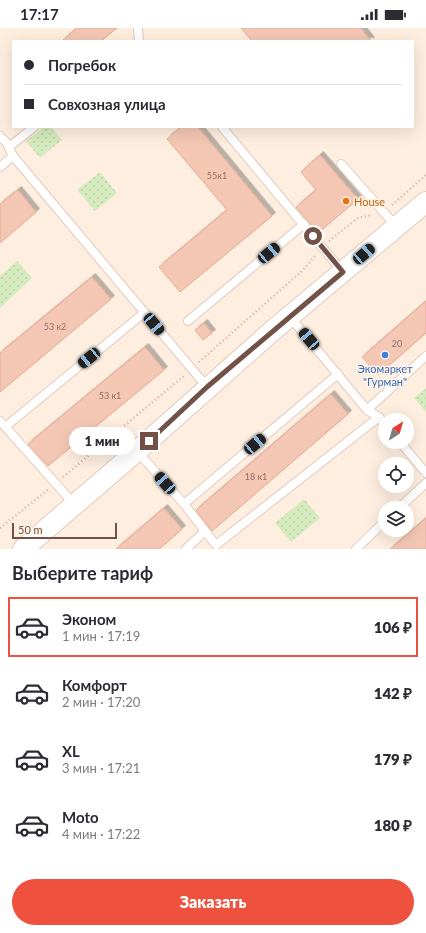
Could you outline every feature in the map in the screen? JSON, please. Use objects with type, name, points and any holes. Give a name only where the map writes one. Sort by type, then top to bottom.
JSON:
[{"type":"street","points":[[23,549],[74,504],[137,452],[207,387],[289,316],[343,272],[390,220],[426,202]]},
{"type":"lane","points":[[138,28],[139,40]]},
{"type":"lane","points":[[9,147],[33,128]]},
{"type":"lane","points":[[223,128],[343,272]]},
{"type":"lane","points":[[0,136],[9,147],[13,156],[207,387]]},
{"type":"lane","points":[[0,167],[13,156]]},
{"type":"lane","points":[[341,164],[390,220]]},
{"type":"lane","points":[[188,321],[304,224]]},
{"type":"lane","points":[[74,504],[3,424],[144,313]]},
{"type":"lane","points":[[289,316],[367,410],[378,416]]},
{"type":"lane","points":[[367,410],[426,356]]},
{"type":"lane","points":[[184,504],[338,374]]},
{"type":"lane","points":[[137,452],[184,504],[216,545],[378,418]]},
{"type":"lane","points":[[406,449],[426,473]]},
{"type":"lane","points":[[407,501],[426,483]]},
{"type":"lane","points":[[356,549],[378,528]]},
{"type":"lane","points":[[186,549],[205,531]]},
{"type":"path","points":[[0,528],[56,484],[192,369],[302,270],[323,248],[358,218],[390,220],[426,175]]},
{"type":"green space","points":[[43,128],[52,128],[62,140],[40,158],[26,141]]},
{"type":"green space","points":[[100,172],[117,193],[95,211],[77,190]]},
{"type":"green space","points":[[17,261],[32,278],[0,308],[0,276]]},
{"type":"green space","points":[[426,388],[426,412],[414,398]]},
{"type":"green space","points":[[304,499],[320,518],[291,542],[275,523]]},
{"type":"building","points":[[77,28],[117,28],[102,40],[63,40]]},
{"type":"building","points":[[241,28],[361,28],[370,40],[251,40]]},
{"type":"building","points":[[180,128],[199,128],[272,216],[180,292],[159,267],[227,210],[167,139]]},
{"type":"building","points":[[320,155],[358,199],[318,233],[296,207],[316,190],[301,172]]},
{"type":"building","points":[[18,190],[36,212],[0,243],[0,204]]},
{"type":"building","points":[[92,277],[111,299],[0,392],[0,353]]},
{"type":"building","points":[[426,301],[426,333],[378,375],[362,357]]},
{"type":"building","points":[[204,323],[212,333],[203,340],[195,330]]},
{"type":"building","points":[[145,347],[164,370],[48,466],[28,444]]},
{"type":"building","points":[[331,394],[348,414],[212,531],[196,510]]},
{"type":"building","points":[[164,508],[182,529],[164,545],[159,549],[116,549]]},
{"type":"building","points":[[426,518],[426,549],[390,549],[404,537],[414,537],[414,529]]},
{"type":"place","name":"House","points":[[346,201]]},
{"type":"place","name":"Экомаркет \"Гурман\"","points":[[385,355]]},
{"type":"route","points":[[149,441],[207,387],[289,316],[343,272],[313,236]]}]
